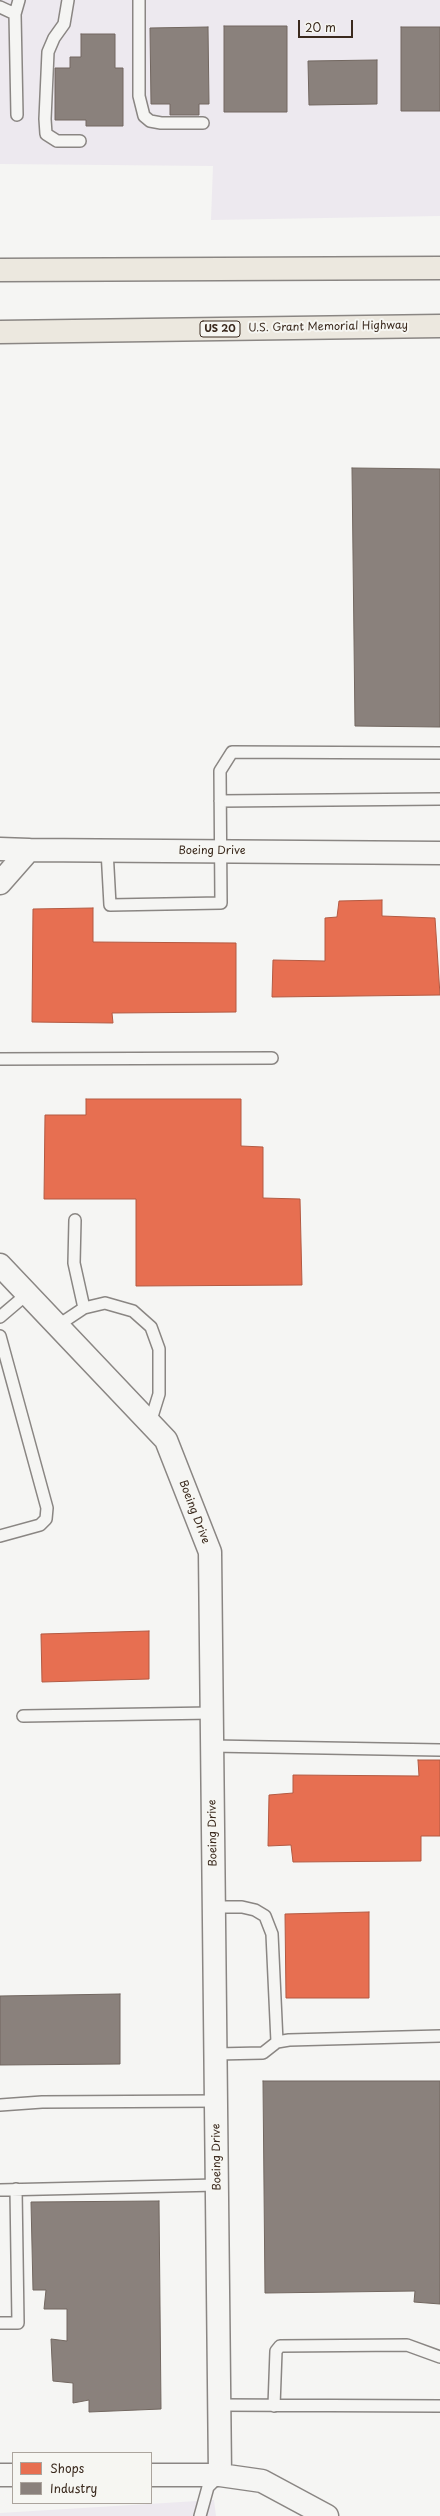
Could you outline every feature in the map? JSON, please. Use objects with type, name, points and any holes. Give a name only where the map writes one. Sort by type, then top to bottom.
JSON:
[{"type":"highway","points":[[0,270],[440,268]]},
{"type":"highway","name":"U.S. Grant Memorial Highway","points":[[0,332],[440,326]]},
{"type":"street","name":"Boeing Drive","points":[[0,850],[440,853]]},
{"type":"street","points":[[0,883],[29,850]]},
{"type":"street","name":"Boeing Drive","points":[[0,1265],[166,1440],[210,1552],[220,2475]]},
{"type":"street","points":[[0,2476],[12,2475]]},
{"type":"street","points":[[152,2475],[220,2475],[262,2481],[327,2516]]},
{"type":"lane","points":[[17,115],[15,14],[19,0]]},
{"type":"lane","points":[[68,0],[64,24],[54,38],[48,52],[45,119],[46,134],[57,141],[80,141]]},
{"type":"lane","points":[[139,0],[139,96],[144,116],[161,123],[203,123]]},
{"type":"lane","points":[[0,7],[15,14]]},
{"type":"lane","points":[[107,850],[110,905],[221,903],[220,771],[232,752],[440,753]]},
{"type":"lane","points":[[220,801],[440,799]]},
{"type":"lane","points":[[0,1059],[272,1058]]},
{"type":"lane","points":[[75,1220],[74,1263],[84,1308]]},
{"type":"lane","points":[[0,1317],[27,1294]]},
{"type":"lane","points":[[58,1326],[84,1308],[105,1303],[133,1311],[151,1327],[159,1349],[159,1394],[150,1423]]},
{"type":"lane","points":[[0,1336],[47,1508],[46,1519],[40,1525],[0,1536]]},
{"type":"lane","points":[[23,1716],[212,1713]]},
{"type":"lane","points":[[212,1746],[440,1750]]},
{"type":"lane","points":[[214,1907],[242,1907],[255,1910],[265,1916],[272,1934],[276,2042]]},
{"type":"lane","points":[[216,2054],[263,2053],[276,2042],[289,2040],[440,2036]]},
{"type":"lane","points":[[0,2104],[42,2102],[216,2101]]},
{"type":"lane","points":[[0,2190],[217,2185]]},
{"type":"lane","points":[[0,2323],[18,2323],[16,2189]]},
{"type":"lane","points":[[274,2406],[276,2351],[280,2346],[407,2345],[440,2357]]},
{"type":"lane","points":[[220,2405],[440,2406]]},
{"type":"lane","points":[[200,2516],[208,2487],[220,2475]]},
{"type":"shaded area","points":[[0,0],[440,0],[440,216],[211,220],[213,166],[0,164]]},
{"type":"shaded area","points":[[214,2500],[216,2516],[0,2516],[0,2513]]},
{"type":"building: Shops","points":[[382,900],[382,916],[435,918],[440,995],[272,997],[273,960],[325,961],[325,918],[337,917],[339,901]]},
{"type":"building: Shops","points":[[93,908],[93,942],[236,943],[236,1012],[112,1013],[113,1023],[32,1022],[33,909]]},
{"type":"building: Shops","points":[[86,1099],[241,1099],[241,1146],[263,1147],[263,1198],[300,1199],[302,1285],[136,1286],[136,1199],[44,1199],[45,1115],[86,1115]]},
{"type":"building: Shops","points":[[149,1631],[149,1679],[42,1682],[41,1634]]},
{"type":"building: Shops","points":[[418,1760],[440,1760],[440,1836],[421,1836],[421,1861],[293,1862],[291,1845],[268,1846],[269,1795],[293,1793],[293,1775],[419,1776]]},
{"type":"building: Shops","points":[[369,1912],[369,1998],[286,1998],[285,1914]]},
{"type":"building: Industry","points":[[224,26],[287,26],[287,112],[224,112]]},
{"type":"building: Industry","points":[[208,27],[209,104],[199,104],[199,115],[170,115],[170,104],[151,104],[150,28]]},
{"type":"building: Industry","points":[[401,27],[440,27],[440,111],[401,111]]},
{"type":"building: Industry","points":[[81,34],[115,34],[115,68],[123,68],[123,126],[86,126],[86,120],[55,120],[55,68],[70,68],[70,57],[81,57]]},
{"type":"building: Industry","points":[[377,60],[377,104],[309,105],[308,61]]},
{"type":"building: Industry","points":[[352,468],[440,469],[440,727],[355,726]]},
{"type":"building: Industry","points":[[120,1994],[120,2064],[0,2065],[0,1996]]},
{"type":"building: Industry","points":[[263,2081],[440,2081],[440,2304],[414,2302],[415,2291],[265,2293]]},
{"type":"building: Industry","points":[[159,2201],[161,2409],[89,2412],[89,2400],[73,2403],[73,2383],[53,2381],[51,2339],[67,2341],[67,2309],[44,2309],[46,2290],[33,2290],[31,2202]]}]
